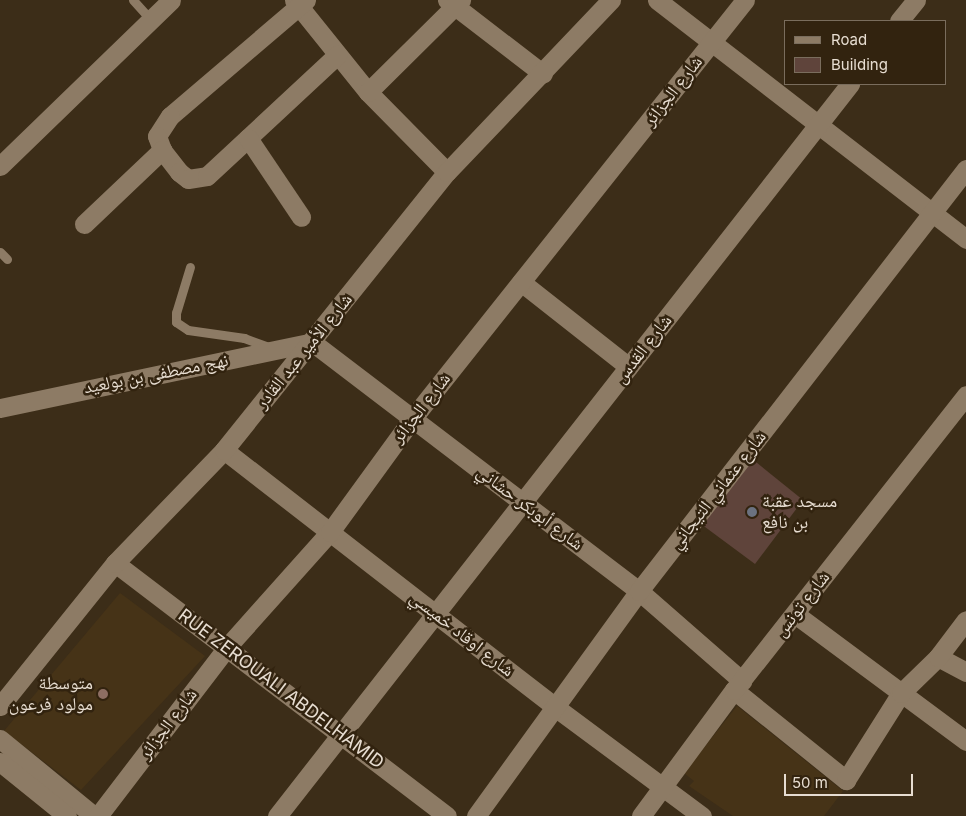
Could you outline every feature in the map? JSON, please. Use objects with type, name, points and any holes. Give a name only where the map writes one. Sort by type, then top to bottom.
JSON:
[{"type":"street","points":[[0,166],[172,0]]},
{"type":"street","name":"شارع الأمير عبد القادر","points":[[0,706],[116,563],[224,450],[447,172],[543,74],[611,0]]},
{"type":"street","points":[[657,0],[817,126],[966,239]]},
{"type":"street","name":"شارع الجزائر","points":[[98,816],[227,647],[330,532],[412,419],[745,0]]},
{"type":"street","points":[[901,20],[916,0]]},
{"type":"street","points":[[337,55],[207,176],[198,179],[188,179],[178,172],[162,150],[157,136],[170,116],[300,2],[337,55],[368,92],[447,172]]},
{"type":"street","points":[[368,92],[454,2],[543,74]]},
{"type":"street","name":"شارع القدس","points":[[339,734],[849,85]]},
{"type":"street","points":[[248,138],[300,217]]},
{"type":"street","points":[[84,224],[162,150]]},
{"type":"street","name":"شارع عثماني التيجاني","points":[[476,816],[639,591],[966,169]]},
{"type":"street","points":[[521,282],[629,367]]},
{"type":"street","name":"نهج مصطفى بن بولعيد","points":[[0,408],[312,342]]},
{"type":"street","name":"شارع أبوبكر حشاني","points":[[312,342],[639,591],[738,686],[846,780],[901,693]]},
{"type":"street","name":"شارع تونس","points":[[641,816],[738,686],[966,395]]},
{"type":"street","name":"شارع اوقاد خميسي","points":[[224,450],[555,707],[702,816]]},
{"type":"street","name":"RUE ZEROUALI ABDELHAMID","points":[[116,563],[447,816]]},
{"type":"street","points":[[795,614],[966,741]]},
{"type":"street","points":[[901,693],[938,656],[966,620]]},
{"type":"street","points":[[938,656],[966,672]]},
{"type":"street","points":[[277,816],[339,734]]},
{"type":"street","points":[[0,739],[94,816]]},
{"type":"street","points":[[0,762],[67,816]]},
{"type":"lane","points":[[133,0],[151,20]]},
{"type":"lane","points":[[0,252],[7,259]]},
{"type":"lane","points":[[190,267],[176,313],[176,322],[188,330],[244,338],[276,350]]},
{"type":"shaded area","name":"متوسطة مولود فرعون","points":[[120,593],[205,656],[81,790],[4,731]]},
{"type":"shaded area","points":[[737,706],[843,791],[824,816],[733,816],[689,786],[694,781],[684,773]]},
{"type":"building","name":"مسجد عقبة بن نافع","points":[[751,458],[803,500],[755,564],[701,524]]},
{"type":"place","name":"مسجد عقبة بن نافع","points":[[752,512]]},
{"type":"place","name":"متوسطة مولود فرعون","points":[[103,694]]}]
